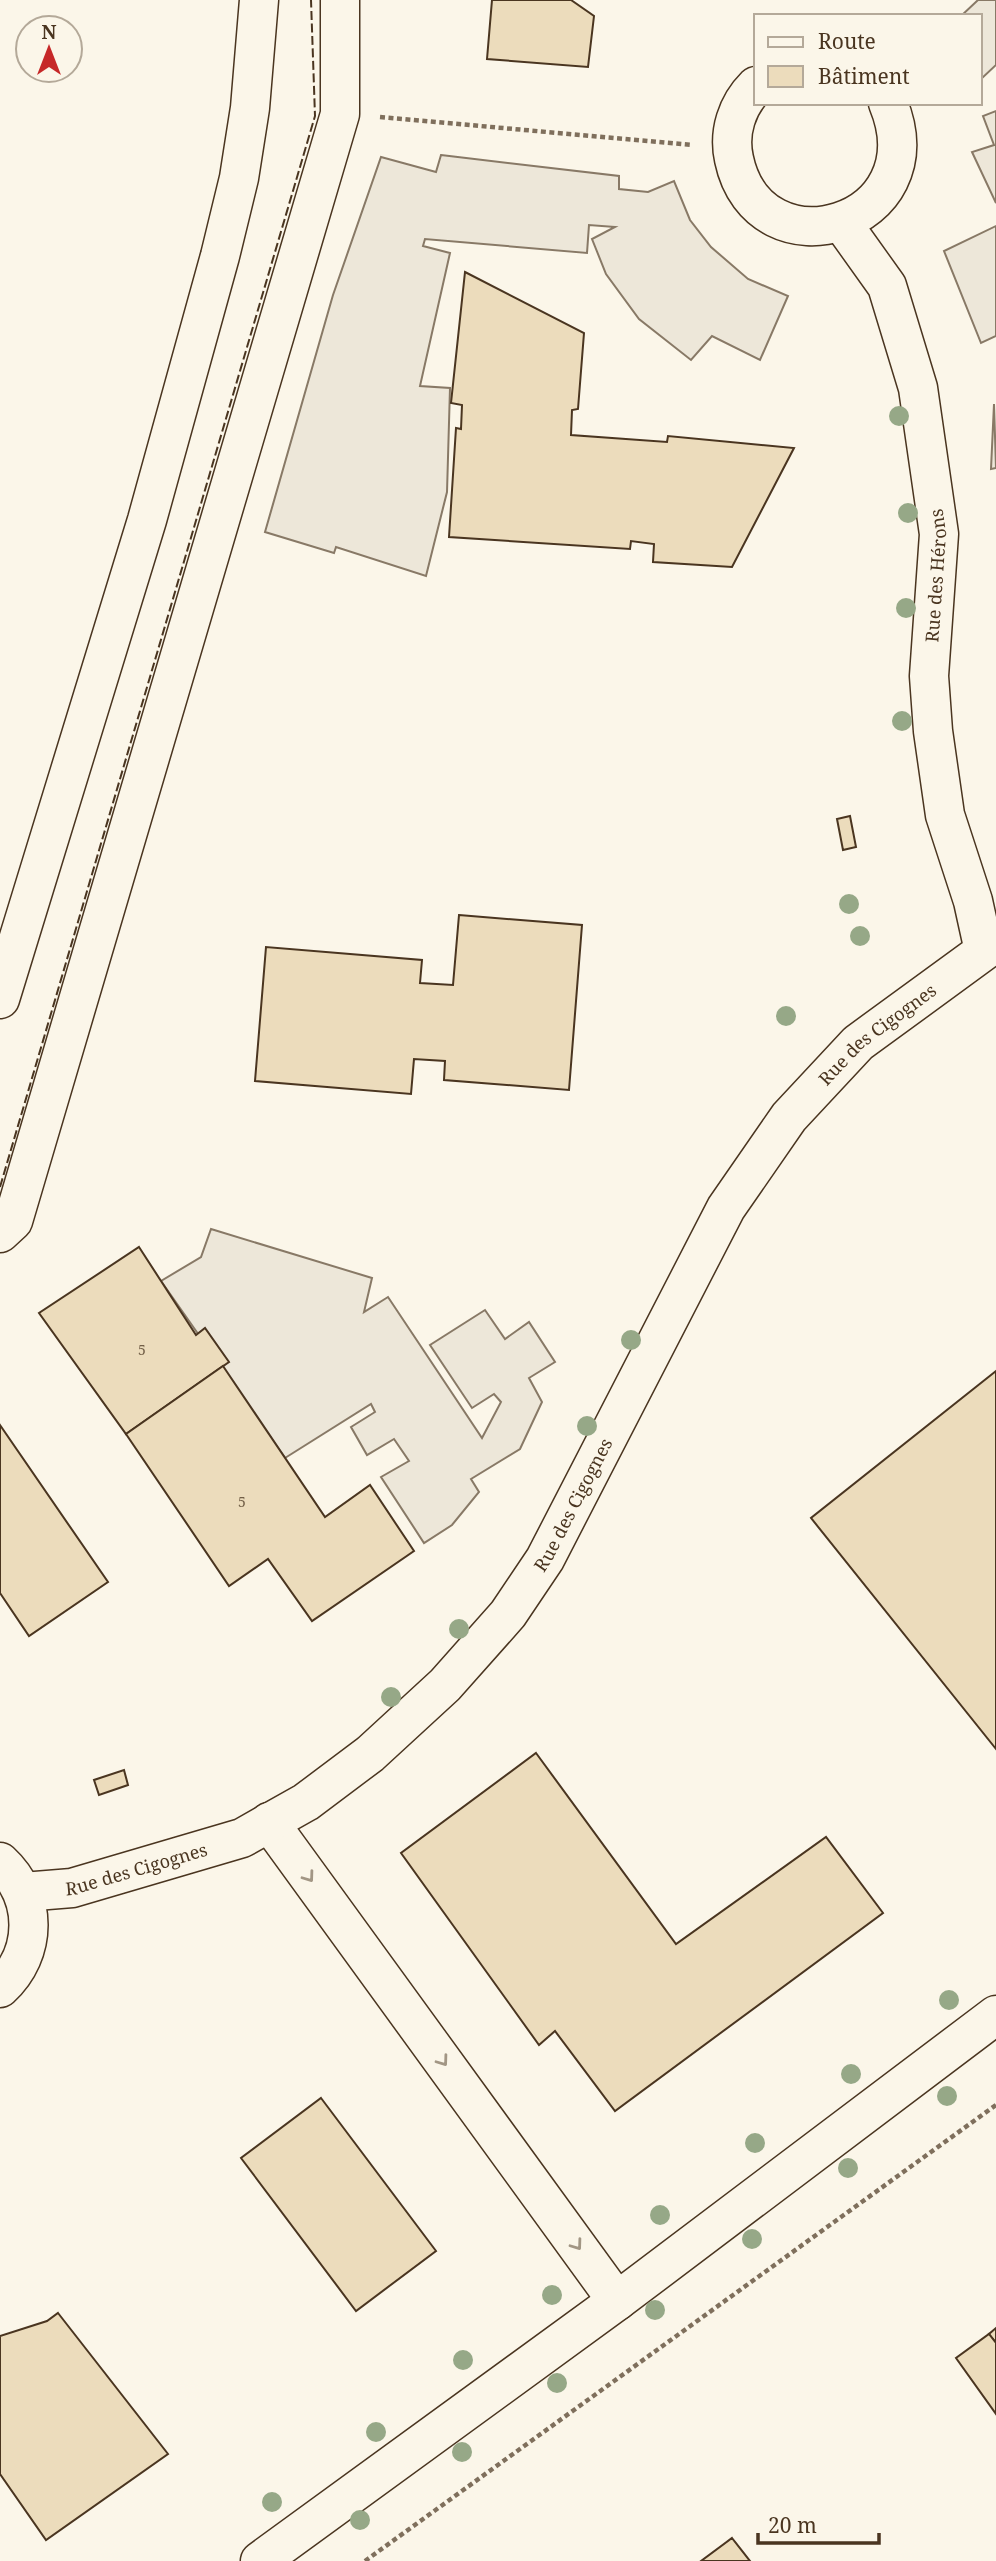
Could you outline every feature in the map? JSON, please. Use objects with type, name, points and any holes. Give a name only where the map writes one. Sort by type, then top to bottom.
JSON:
[{"type":"street","points":[[0,999],[147,520],[220,256],[239,178],[250,108],[259,0]]},
{"type":"street","points":[[0,1233],[13,1221],[340,114],[340,0]]},
{"type":"street","points":[[754,89],[739,110],[732,149],[749,196],[768,213],[791,224],[817,227],[842,223],[864,212],[882,194],[894,173],[899,148],[897,123],[889,105]]},
{"type":"street","name":"Rue des Hérons","points":[[842,223],[887,286],[918,388],[939,534],[929,676],[933,731],[945,815],[973,901]]},
{"type":"street","name":"Rue des Cigognes","points":[[23,1892],[72,1888],[242,1838],[306,1802],[370,1754],[446,1685],[508,1614],[545,1559],[726,1209],[789,1117],[858,1043],[992,950],[973,901]]},
{"type":"street","points":[[269,1822],[617,2301]]},
{"type":"street","points":[[0,1862],[11,1872],[23,1892],[30,1922],[26,1950],[12,1977],[0,1988]]},
{"type":"street","points":[[260,2561],[617,2301],[996,2015]]},
{"type":"path","points":[[340,114],[732,149]]},
{"type":"path","points":[[365,2561],[996,2105]]},
{"type":"shaded area","points":[[978,0],[996,0],[996,65],[982,78],[982,14],[963,14]]},
{"type":"shaded area","points":[[996,111],[996,203],[972,152],[994,145],[983,116]]},
{"type":"shaded area","points":[[441,155],[619,176],[619,189],[648,192],[674,181],[690,220],[711,247],[748,279],[788,296],[760,360],[712,336],[691,360],[639,319],[606,274],[592,239],[615,227],[589,225],[587,253],[425,239],[423,246],[450,253],[420,386],[450,388],[447,492],[426,576],[336,547],[334,553],[265,532],[333,295],[381,157],[436,172]]},
{"type":"shaded area","points":[[996,226],[996,336],[981,343],[944,251]]},
{"type":"shaded area","points":[[994,404],[996,468],[991,469]]},
{"type":"shaded area","points":[[211,1229],[372,1278],[364,1312],[388,1297],[482,1438],[501,1402],[494,1394],[472,1408],[430,1345],[485,1310],[505,1339],[529,1322],[555,1362],[529,1378],[542,1402],[520,1449],[471,1479],[479,1492],[452,1525],[424,1543],[381,1477],[409,1461],[394,1439],[367,1455],[351,1427],[375,1412],[371,1404],[285,1458],[161,1281],[201,1257]]},
{"type":"building","points":[[492,0],[571,0],[594,16],[588,67],[487,59]]},
{"type":"building","points":[[465,272],[584,333],[578,409],[572,410],[571,435],[667,442],[668,436],[794,448],[732,567],[653,562],[654,544],[631,541],[630,549],[449,537],[456,428],[461,429],[462,405],[451,403]]},
{"type":"building","points":[[850,816],[856,847],[843,850],[837,819]]},
{"type":"building","points":[[459,915],[582,925],[569,1090],[444,1080],[445,1061],[414,1059],[411,1094],[255,1081],[266,947],[422,960],[420,983],[453,985]]},
{"type":"building","points":[[139,1247],[196,1335],[205,1328],[229,1362],[126,1434],[39,1313]]},
{"type":"building","points":[[223,1366],[325,1517],[370,1485],[414,1551],[312,1621],[268,1559],[229,1586],[126,1434]]},
{"type":"building","points":[[996,1371],[996,1749],[811,1518]]},
{"type":"building","points":[[0,1425],[108,1582],[29,1636],[0,1593]]},
{"type":"building","points":[[536,1753],[676,1944],[826,1837],[883,1913],[615,2111],[555,2031],[539,2045],[401,1853]]},
{"type":"building","points":[[124,1770],[128,1785],[99,1795],[94,1780]]},
{"type":"building","points":[[321,2098],[436,2251],[356,2311],[241,2158]]},
{"type":"building","points":[[58,2313],[168,2454],[46,2540],[0,2474],[0,2336],[47,2321]]},
{"type":"building","points":[[996,2328],[996,2343],[989,2334]]},
{"type":"building","points":[[989,2334],[996,2343],[996,2414],[956,2358]]},
{"type":"building","points":[[732,2538],[750,2561],[701,2561]]},
{"type":"fence","points":[[0,1187],[315,116],[311,0]]}]
